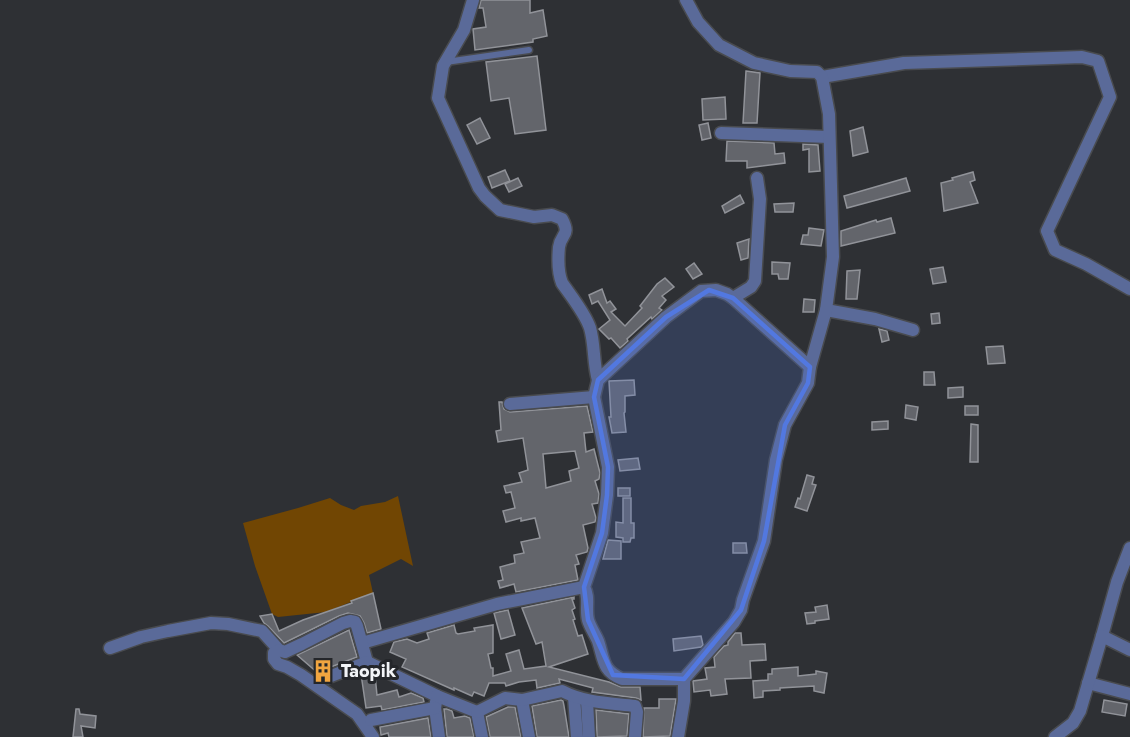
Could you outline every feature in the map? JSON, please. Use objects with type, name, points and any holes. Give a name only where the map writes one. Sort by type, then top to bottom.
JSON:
[{"type":"street","points":[[473,0],[464,30],[441,72],[438,98],[479,188],[485,196],[500,210],[534,217],[552,215],[562,219],[565,223],[566,235],[559,250],[559,276],[588,323],[591,334],[594,366],[598,380],[594,397],[608,467],[602,533],[584,587],[587,592],[588,620],[605,665],[613,675],[622,679],[684,679]]},
{"type":"street","points":[[678,737],[684,701],[684,679],[734,622],[741,610],[764,541],[776,460],[785,425],[808,383],[810,367],[826,310],[833,257],[829,114],[822,77],[817,72],[790,71],[754,63],[719,45],[698,22],[686,0]]},
{"type":"street","points":[[822,77],[904,63],[1083,57],[1098,62],[1110,97],[1047,231],[1055,250],[1086,264],[1130,289]]},
{"type":"street","points":[[721,133],[829,137]]},
{"type":"street","points":[[733,298],[752,287],[755,281],[760,199],[758,178]]},
{"type":"street","points":[[598,380],[666,317],[701,291],[716,290],[733,298],[810,367]]},
{"type":"street","points":[[826,310],[875,319],[913,330]]},
{"type":"street","points":[[510,404],[594,397]]},
{"type":"street","points":[[1055,737],[1073,723],[1080,711],[1117,582],[1130,548]]},
{"type":"street","points":[[362,643],[497,604],[584,587]]},
{"type":"street","points":[[110,648],[141,637],[211,623],[262,631],[279,650],[285,652],[350,621],[355,622],[367,662],[436,702],[477,712],[505,698],[522,700],[562,691],[587,701],[635,706],[637,712],[635,737]]},
{"type":"street","points":[[1102,636],[1130,650]]},
{"type":"street","points":[[279,650],[274,652],[274,660],[278,664],[296,672],[357,714],[373,737]]},
{"type":"street","points":[[326,678],[367,662]]},
{"type":"street","points":[[1088,683],[1130,694]]},
{"type":"street","points":[[574,697],[577,737]]},
{"type":"street","points":[[522,700],[529,737]]},
{"type":"street","points":[[587,701],[589,737]]},
{"type":"street","points":[[371,720],[436,702]]},
{"type":"street","points":[[436,702],[439,737]]},
{"type":"street","points":[[477,712],[482,737]]},
{"type":"lane","points":[[446,62],[529,50]]},
{"type":"highlighted area","points":[[709,290],[733,298],[810,367],[808,383],[785,425],[764,541],[741,610],[684,679],[613,675],[588,620],[584,587],[602,533],[608,467],[594,397],[598,380],[666,317]]},
{"type":"shaded area","points":[[398,496],[413,566],[401,559],[369,575],[373,593],[326,612],[278,617],[272,614],[243,523],[330,498],[354,510]]},
{"type":"building","points":[[481,0],[530,0],[530,13],[543,10],[547,36],[533,39],[533,42],[475,50],[473,29],[486,27],[483,8],[479,8]]},
{"type":"building","points":[[537,56],[546,130],[515,134],[509,98],[491,101],[486,62]]},
{"type":"building","points":[[746,71],[760,73],[757,123],[743,123]]},
{"type":"building","points":[[725,97],[726,119],[703,120],[702,99]]},
{"type":"building","points":[[480,118],[490,138],[477,144],[467,125]]},
{"type":"building","points":[[708,123],[711,138],[702,140],[699,125]]},
{"type":"building","points":[[863,127],[868,152],[853,156],[850,131]]},
{"type":"building","points":[[727,141],[774,143],[775,154],[784,153],[785,163],[747,168],[747,161],[726,161]]},
{"type":"building","points":[[803,144],[818,145],[820,171],[809,172],[809,149],[803,150]]},
{"type":"building","points":[[505,170],[510,181],[492,188],[488,177]]},
{"type":"building","points":[[973,172],[975,180],[970,182],[978,203],[944,211],[941,183]]},
{"type":"building","points":[[518,178],[522,186],[509,192],[505,184]]},
{"type":"building","points":[[906,178],[910,191],[847,208],[844,196]]},
{"type":"building","points":[[740,195],[744,203],[725,213],[722,206]]},
{"type":"building","points":[[794,203],[793,212],[775,212],[774,204]]},
{"type":"building","points":[[891,218],[895,233],[841,246],[841,231],[876,220],[877,222]]},
{"type":"building","points":[[809,228],[824,230],[821,246],[801,244],[803,235],[808,235]]},
{"type":"building","points":[[749,239],[748,258],[741,260],[737,243]]},
{"type":"building","points":[[772,262],[790,263],[788,279],[779,279],[778,274],[772,274]]},
{"type":"building","points":[[694,263],[702,274],[693,279],[686,269]]},
{"type":"building","points":[[943,267],[946,282],[933,284],[930,269]]},
{"type":"building","points":[[860,270],[857,299],[846,299],[847,271]]},
{"type":"building","points":[[665,278],[674,287],[662,296],[666,300],[659,308],[662,310],[652,319],[651,317],[620,348],[599,329],[610,320],[598,301],[592,304],[589,295],[602,289],[607,303],[610,301],[616,309],[611,312],[625,326],[642,308],[640,306],[657,284]]},
{"type":"building","points":[[804,299],[815,300],[814,312],[803,312]]},
{"type":"building","points":[[939,313],[940,323],[932,324],[931,314]]},
{"type":"building","points":[[879,329],[887,331],[889,340],[882,342]]},
{"type":"building","points":[[1003,346],[1005,363],[988,364],[986,347]]},
{"type":"building","points":[[924,372],[934,372],[935,385],[924,385]]},
{"type":"building","points":[[634,380],[635,395],[625,396],[626,432],[612,433],[609,417],[611,417],[609,381]]},
{"type":"building","points":[[963,387],[963,397],[948,398],[948,388]]},
{"type":"building","points":[[499,402],[502,402],[504,409],[510,412],[587,406],[593,432],[584,433],[586,452],[594,449],[600,473],[599,479],[595,481],[599,494],[598,503],[592,504],[595,522],[583,525],[588,548],[587,552],[576,555],[579,564],[575,565],[578,580],[516,592],[514,584],[500,588],[498,581],[503,580],[500,567],[515,563],[514,555],[524,553],[521,542],[540,538],[535,518],[521,521],[521,518],[506,522],[503,511],[515,508],[511,492],[506,493],[504,486],[522,482],[519,473],[528,470],[523,438],[498,442],[496,431],[501,430]],"holes":[[[575,451],[579,468],[569,471],[571,481],[546,488],[543,454]]]},
{"type":"building","points":[[906,405],[918,407],[916,420],[905,418]]},
{"type":"building","points":[[965,406],[978,406],[978,415],[965,415]]},
{"type":"building","points":[[888,421],[888,429],[872,430],[872,422]]},
{"type":"building","points":[[971,424],[978,425],[978,462],[970,462]]},
{"type":"building","points":[[638,458],[640,469],[620,471],[618,460]]},
{"type":"building","points":[[807,475],[814,477],[812,484],[816,485],[807,511],[795,507],[798,498],[800,499]]},
{"type":"building","points":[[618,488],[630,488],[630,496],[618,496]]},
{"type":"building","points":[[623,498],[631,498],[631,523],[634,523],[634,538],[631,538],[630,542],[623,542],[623,538],[616,537],[616,522],[623,523]]},
{"type":"building","points":[[608,540],[621,541],[621,559],[603,559]]},
{"type":"building","points":[[733,543],[746,543],[747,553],[733,553]]},
{"type":"building","points":[[373,593],[381,629],[367,633],[360,616],[348,613],[284,643],[260,616],[272,614],[279,631]]},
{"type":"building","points":[[574,597],[572,599],[575,608],[572,610],[575,619],[573,620],[578,636],[582,635],[588,654],[549,667],[621,687],[640,687],[641,700],[592,692],[593,688],[559,679],[560,683],[537,688],[536,680],[506,686],[505,683],[489,683],[484,696],[474,692],[472,696],[402,667],[406,659],[390,652],[394,642],[407,639],[417,643],[429,639],[427,633],[454,625],[458,634],[475,631],[474,628],[493,625],[493,653],[488,654],[493,676],[511,671],[506,654],[519,650],[524,669],[546,666],[542,642],[536,644],[522,608]]},
{"type":"building","points":[[827,605],[829,619],[807,624],[805,613],[816,612],[815,607]]},
{"type":"building","points":[[508,610],[515,635],[501,639],[494,613]]},
{"type":"building","points":[[349,630],[357,657],[323,670],[319,674],[297,655]]},
{"type":"building","points":[[735,633],[741,633],[742,645],[765,644],[766,660],[750,661],[751,678],[725,679],[727,694],[711,696],[710,690],[694,692],[693,681],[707,679],[705,668],[715,667],[714,657],[724,646],[728,645]]},
{"type":"building","points":[[701,636],[703,645],[701,647],[674,651],[673,639]]},
{"type":"building","points":[[798,667],[798,676],[816,674],[816,671],[827,673],[824,693],[814,691],[814,686],[780,688],[780,690],[763,691],[763,697],[754,698],[753,681],[768,680],[768,674],[772,674],[772,669]]},
{"type":"building","points":[[361,674],[375,675],[377,695],[397,690],[399,697],[411,693],[423,698],[424,702],[382,710],[381,706],[366,708]]},
{"type":"building","points":[[659,699],[676,699],[670,736],[643,737],[644,708],[659,708]]},
{"type":"building","points":[[561,700],[569,737],[537,737],[532,706]]},
{"type":"building","points":[[1104,700],[1127,704],[1125,716],[1102,712]]},
{"type":"building","points":[[508,707],[515,707],[521,737],[490,737],[486,717]]},
{"type":"building","points":[[76,709],[79,709],[80,714],[96,716],[95,728],[81,726],[83,737],[73,737]]},
{"type":"building","points":[[444,709],[452,711],[454,718],[465,716],[470,718],[474,737],[447,737]]},
{"type":"building","points":[[596,710],[629,714],[627,736],[597,737]]},
{"type":"building","points":[[428,718],[431,737],[389,737],[388,733],[381,735],[380,727]]},
{"type":"place","name":"Taopik","points":[[323,671]]}]
